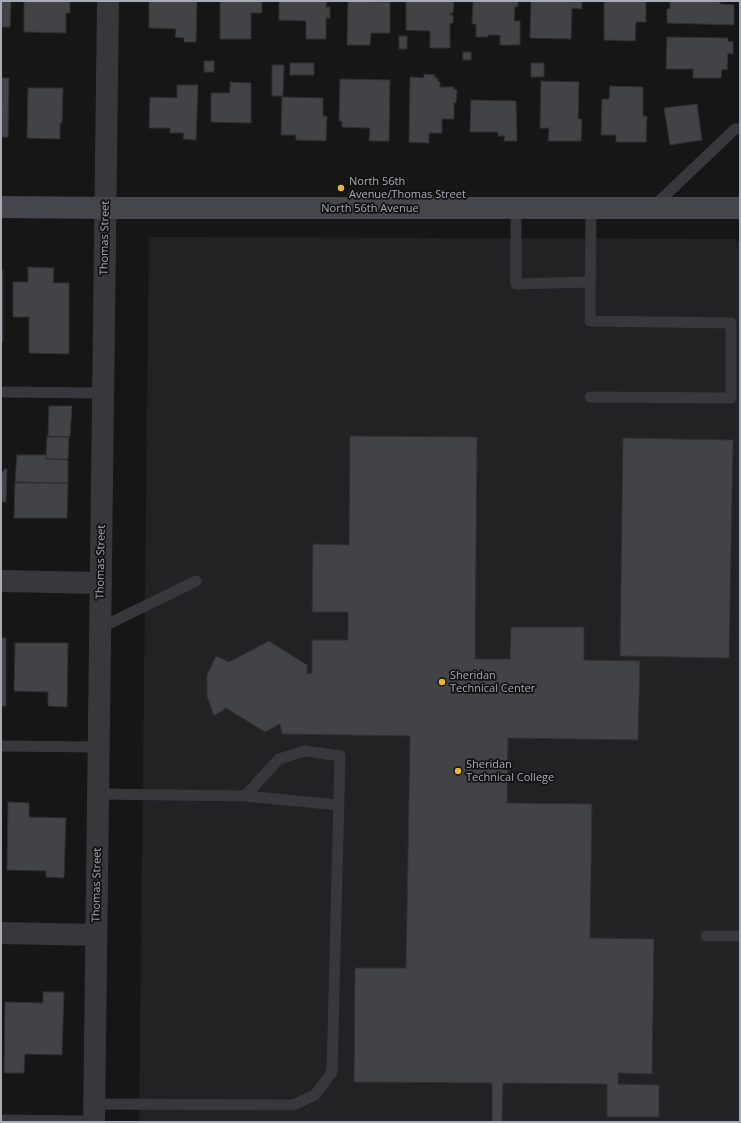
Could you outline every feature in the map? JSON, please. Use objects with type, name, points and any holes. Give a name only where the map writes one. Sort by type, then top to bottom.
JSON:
[{"type":"street","name":"Thomas Street","points":[[94,1116],[108,1]]},
{"type":"street","name":"North 56th Avenue","points":[[1,207],[740,208]]},
{"type":"street","points":[[1,581],[101,583]]},
{"type":"street","points":[[1,933],[96,935]]},
{"type":"lane","points":[[651,208],[735,129],[740,129]]},
{"type":"lane","points":[[516,208],[516,284],[590,282]]},
{"type":"lane","points":[[590,397],[731,398],[730,323],[590,321],[591,208]]},
{"type":"lane","points":[[1,392],[103,393]]},
{"type":"lane","points":[[100,628],[196,581]]},
{"type":"lane","points":[[1,746],[98,747]]},
{"type":"lane","points":[[1,1120],[293,1105],[315,1096],[332,1072],[340,756],[306,751],[279,760],[245,796]]},
{"type":"lane","points":[[98,794],[245,796],[339,805]]},
{"type":"lane","points":[[706,936],[740,936]]},
{"type":"shaded area","name":"Sheridan Technical Center","points":[[149,237],[733,239],[740,243],[740,1122],[139,1122]]},
{"type":"building","points":[[1,1],[11,1],[10,27],[1,27]]},
{"type":"building","points":[[24,1],[70,1],[70,13],[66,13],[66,33],[24,32]]},
{"type":"building","points":[[149,1],[197,1],[196,42],[184,42],[184,38],[175,37],[176,29],[149,28]]},
{"type":"building","points":[[220,1],[262,1],[262,13],[251,13],[251,39],[220,39]]},
{"type":"building","points":[[279,1],[327,1],[326,7],[330,7],[330,18],[326,18],[326,39],[306,39],[306,21],[279,20]]},
{"type":"building","points":[[348,1],[390,2],[390,33],[371,33],[370,45],[347,45]]},
{"type":"building","points":[[406,1],[454,1],[453,13],[450,13],[450,15],[453,15],[453,23],[450,23],[450,48],[430,48],[430,31],[406,30]]},
{"type":"building","points":[[473,1],[518,1],[518,7],[515,6],[514,21],[520,21],[520,45],[500,45],[500,35],[476,37],[476,24],[472,24]]},
{"type":"building","points":[[531,1],[582,1],[582,9],[572,8],[571,39],[530,38]]},
{"type":"building","points":[[604,1],[646,1],[646,22],[636,22],[635,41],[604,40]]},
{"type":"building","points":[[670,1],[720,1],[720,4],[734,5],[734,25],[667,23],[667,9],[670,9]]},
{"type":"building","points":[[399,36],[407,36],[407,49],[399,49]]},
{"type":"building","points":[[667,37],[728,38],[728,42],[733,41],[733,54],[728,53],[727,70],[722,69],[721,78],[693,78],[693,69],[666,69]]},
{"type":"building","points":[[463,52],[471,52],[471,60],[463,60]]},
{"type":"building","points":[[204,61],[214,61],[214,72],[204,72]]},
{"type":"building","points":[[290,63],[314,63],[314,75],[290,75]]},
{"type":"building","points":[[531,63],[544,63],[544,77],[531,77]]},
{"type":"building","points":[[272,65],[284,65],[283,96],[272,96]]},
{"type":"building","points":[[424,74],[435,75],[435,78],[438,78],[438,82],[440,82],[440,87],[454,87],[454,89],[457,90],[456,103],[454,103],[454,119],[442,119],[442,133],[429,133],[429,143],[409,142],[410,77],[424,78]]},
{"type":"building","points":[[1,78],[9,78],[8,137],[1,137]]},
{"type":"building","points":[[340,79],[390,80],[389,141],[369,141],[370,128],[342,127],[342,121],[339,121]]},
{"type":"building","points":[[541,81],[579,82],[578,119],[582,119],[581,141],[548,141],[549,128],[540,128]]},
{"type":"building","points":[[230,82],[251,83],[251,123],[211,122],[211,93],[230,93]]},
{"type":"building","points":[[177,85],[198,85],[196,140],[183,139],[184,133],[170,133],[170,128],[149,128],[150,97],[177,98]]},
{"type":"building","points":[[610,86],[643,87],[643,116],[647,116],[646,142],[616,142],[616,135],[601,135],[602,99],[609,99]]},
{"type":"building","points":[[28,88],[63,88],[60,139],[27,138]]},
{"type":"building","points":[[282,97],[323,98],[323,116],[327,116],[326,141],[296,140],[296,135],[281,135]]},
{"type":"building","points":[[471,100],[516,101],[517,141],[504,141],[505,136],[498,136],[498,132],[470,132]]},
{"type":"building","points":[[697,104],[702,140],[670,145],[664,108]]},
{"type":"building","points":[[28,267],[54,268],[53,283],[69,283],[69,354],[29,353],[29,317],[13,317],[13,282],[28,282]]},
{"type":"building","points":[[1,270],[3,270],[3,342],[1,342]]},
{"type":"building","points":[[49,406],[72,406],[70,437],[48,436]]},
{"type":"building","name":"Sheridan Technical College","points":[[350,436],[477,437],[475,659],[510,659],[511,627],[584,627],[584,660],[640,661],[638,740],[508,738],[507,803],[592,804],[590,938],[654,939],[652,1074],[618,1073],[618,1084],[659,1085],[659,1117],[607,1117],[607,1084],[503,1083],[502,1122],[492,1122],[492,1083],[354,1082],[355,968],[406,968],[410,736],[282,734],[280,724],[265,732],[226,708],[214,716],[207,696],[207,675],[216,656],[229,662],[269,641],[307,665],[307,674],[312,673],[312,640],[348,640],[348,612],[312,612],[313,544],[349,545]]},
{"type":"building","points":[[47,437],[69,437],[68,459],[46,459]]},
{"type":"building","points":[[623,438],[733,440],[729,658],[620,656]]},
{"type":"building","points":[[17,455],[46,455],[46,459],[68,460],[68,483],[15,482]]},
{"type":"building","points":[[4,469],[7,469],[6,502],[1,502],[1,472],[3,472]]},
{"type":"building","points":[[15,483],[68,483],[67,518],[14,518]]},
{"type":"building","points":[[1,638],[6,638],[6,706],[1,706]]},
{"type":"building","points":[[15,643],[68,643],[67,707],[48,706],[48,692],[14,691]]},
{"type":"building","points":[[8,802],[29,803],[29,817],[66,818],[64,878],[46,877],[46,871],[7,870]]},
{"type":"building","points":[[43,992],[64,992],[62,1055],[25,1054],[24,1073],[4,1073],[5,1002],[43,1003]]},
{"type":"place","name":"North 56th Avenue/Thomas Street","points":[[341,188]]},
{"type":"place","name":"Sheridan Technical Center","points":[[442,682]]},
{"type":"place","name":"Sheridan Technical College","points":[[458,771]]}]
